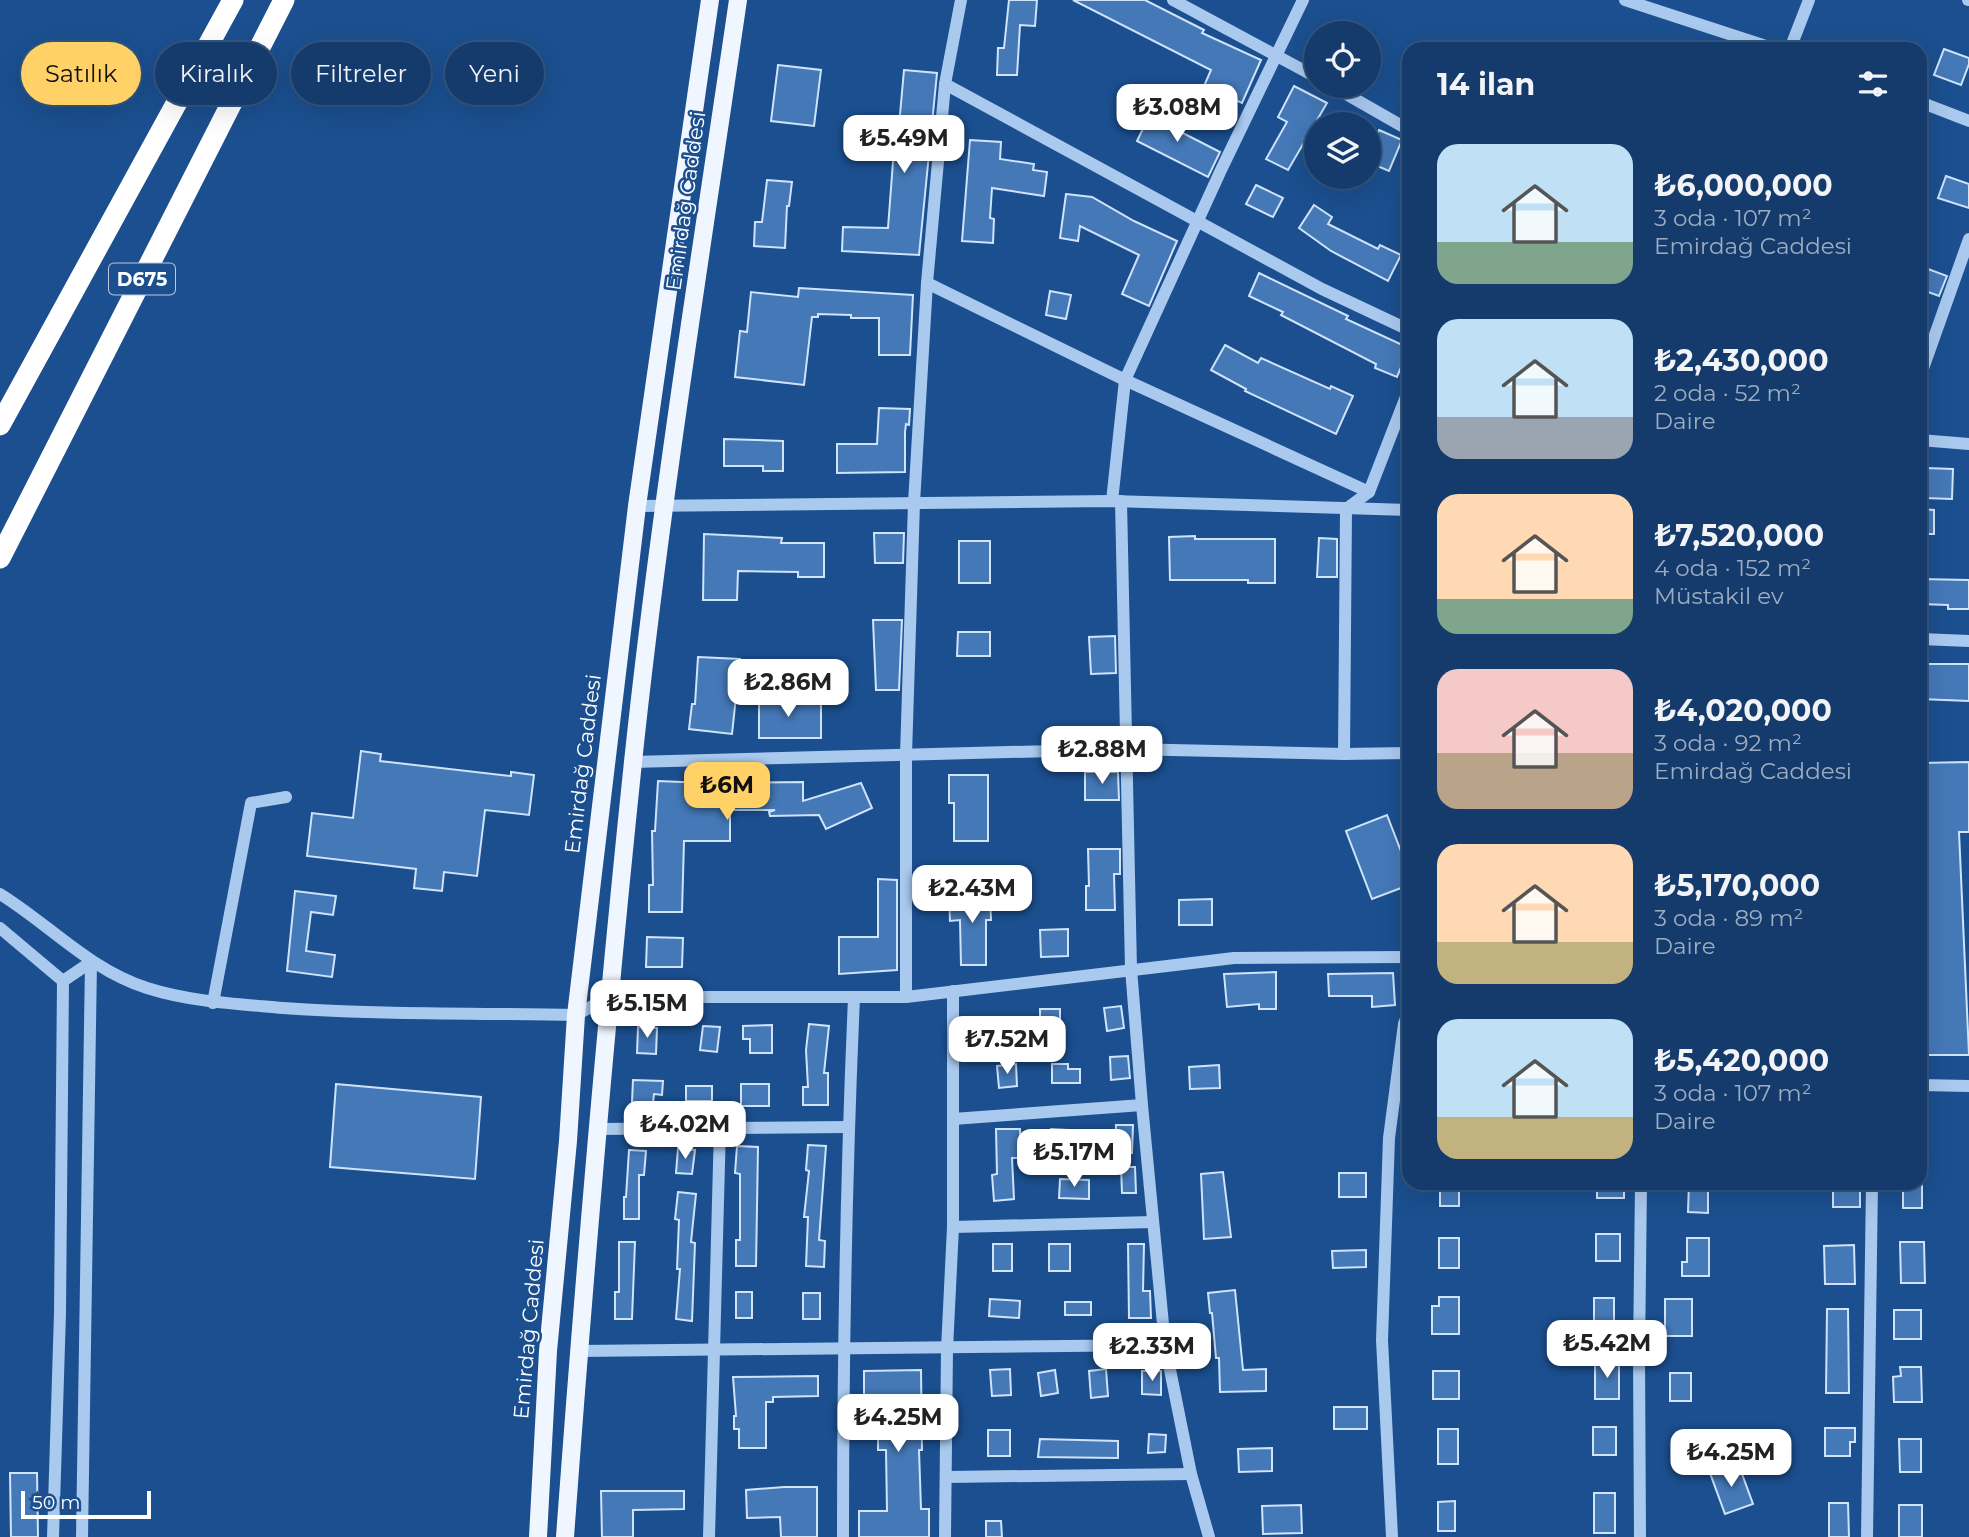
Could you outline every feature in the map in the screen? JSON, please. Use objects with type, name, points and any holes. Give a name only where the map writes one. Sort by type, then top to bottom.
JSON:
[{"type":"highway","name":"D675","points":[[0,425],[233,0]]},
{"type":"highway","name":"D675","points":[[0,558],[284,0]]},
{"type":"main road","name":"Emirdağ Caddesi","points":[[537,1537],[548,1352],[568,1141],[576,1016],[637,506],[710,0]]},
{"type":"main road","name":"Emirdağ Caddesi","points":[[565,1537],[597,1129],[633,762],[664,504],[738,0]]},
{"type":"street","points":[[906,997],[906,755],[914,503],[927,284],[946,84],[961,0]]},
{"type":"street","points":[[1173,0],[1304,70]]},
{"type":"street","points":[[1209,1537],[1191,1474],[1165,1345],[1142,1105],[1131,969],[1127,749],[1116,501],[1125,380],[1303,0]]},
{"type":"street","points":[[1625,0],[1754,42]]},
{"type":"street","points":[[1793,42],[1809,0]]},
{"type":"street","points":[[946,84],[1322,289],[1402,328]]},
{"type":"street","points":[[1353,98],[1402,126]]},
{"type":"street","points":[[1927,105],[1969,121]]},
{"type":"street","points":[[1927,357],[1969,239]]},
{"type":"street","points":[[927,284],[1125,380],[1369,492]]},
{"type":"street","points":[[1346,509],[1369,492],[1402,407]]},
{"type":"street","points":[[1927,441],[1969,444]]},
{"type":"street","points":[[637,506],[1116,501],[1402,510]]},
{"type":"street","points":[[1344,754],[1346,509]]},
{"type":"street","points":[[1927,639],[1969,641]]},
{"type":"street","points":[[633,762],[1127,749],[1402,753]]},
{"type":"street","points":[[213,1003],[251,803],[286,797]]},
{"type":"street","points":[[0,894],[20,906],[91,962],[146,988],[213,1003],[332,1012],[576,1016],[609,997],[906,997],[1234,958],[1402,957]]},
{"type":"street","points":[[0,928],[63,981]]},
{"type":"street","points":[[63,981],[91,962]]},
{"type":"street","points":[[82,1537],[91,962]]},
{"type":"street","points":[[53,1537],[60,1313],[63,981]]},
{"type":"street","points":[[945,1537],[947,1349],[953,1227],[953,991]]},
{"type":"street","points":[[843,1537],[843,1348],[854,998]]},
{"type":"street","points":[[1392,1537],[1382,1340],[1389,1138],[1402,1052]]},
{"type":"street","points":[[1927,1085],[1969,1086]]},
{"type":"street","points":[[953,1118],[1142,1105]]},
{"type":"street","points":[[709,1537],[720,1127]]},
{"type":"street","points":[[597,1129],[848,1127]]},
{"type":"street","points":[[1640,1537],[1641,1190]]},
{"type":"street","points":[[1867,1537],[1872,1190]]},
{"type":"street","points":[[953,1227],[1153,1222]]},
{"type":"street","points":[[579,1351],[1165,1345]]},
{"type":"street","points":[[946,1477],[1191,1474]]},
{"type":"building","points":[[1009,0],[1037,0],[1035,26],[1020,25],[1017,75],[997,75],[998,48],[1004,48]]},
{"type":"building","points":[[1073,0],[1145,0],[1204,30],[1202,33],[1261,60],[1242,103],[1204,86],[1211,70]]},
{"type":"building","points":[[1944,49],[1969,58],[1961,85],[1934,75]]},
{"type":"building","points":[[778,65],[821,70],[814,126],[771,121]]},
{"type":"building","points":[[904,70],[937,73],[919,255],[842,251],[843,227],[888,228]]},
{"type":"building","points":[[1294,86],[1304,91],[1304,98],[1317,98],[1327,103],[1322,112],[1304,112],[1304,143],[1288,170],[1266,159],[1287,122],[1278,117]]},
{"type":"building","points":[[1153,108],[1175,119],[1171,127],[1220,152],[1208,177],[1137,141]]},
{"type":"building","points":[[1381,131],[1402,140],[1389,171],[1381,168]]},
{"type":"building","points":[[970,140],[1001,142],[1000,159],[1034,164],[1033,170],[1047,172],[1044,196],[992,188],[990,218],[994,219],[993,243],[962,241]]},
{"type":"building","points":[[1946,176],[1969,184],[1969,208],[1938,198]]},
{"type":"building","points":[[767,180],[792,182],[787,206],[785,248],[754,246],[755,222],[762,222]]},
{"type":"building","points":[[1256,185],[1283,198],[1273,217],[1246,204]]},
{"type":"building","points":[[1066,194],[1092,197],[1177,241],[1149,306],[1122,294],[1139,255],[1080,226],[1078,241],[1060,238]]},
{"type":"building","points":[[1314,205],[1332,217],[1328,224],[1378,249],[1380,245],[1401,255],[1388,281],[1331,251],[1299,228]]},
{"type":"building","points":[[1927,269],[1947,276],[1939,296],[1927,292]]},
{"type":"building","points":[[1259,273],[1402,345],[1402,365],[1397,377],[1375,368],[1376,364],[1249,296]]},
{"type":"building","points":[[799,288],[913,295],[910,355],[879,355],[879,318],[818,314],[818,317],[812,317],[804,385],[735,377],[740,331],[747,332],[751,292],[798,297]]},
{"type":"building","points":[[1050,291],[1071,295],[1066,319],[1046,315]]},
{"type":"building","points":[[1225,345],[1258,363],[1261,358],[1330,389],[1331,386],[1353,396],[1336,434],[1245,391],[1246,389],[1211,370]]},
{"type":"building","points":[[879,408],[910,409],[909,425],[906,424],[905,432],[905,472],[837,473],[837,444],[877,444]]},
{"type":"building","points":[[724,439],[783,441],[783,471],[763,471],[763,466],[724,466]]},
{"type":"building","points":[[1927,468],[1953,469],[1952,499],[1927,498]]},
{"type":"building","points":[[1927,510],[1934,510],[1934,534],[1927,534]]},
{"type":"building","points":[[874,533],[904,533],[903,563],[875,563]]},
{"type":"building","points":[[704,534],[782,538],[781,543],[824,543],[824,577],[798,577],[798,572],[738,571],[737,600],[703,600]]},
{"type":"building","points":[[1195,536],[1195,539],[1275,539],[1275,583],[1248,583],[1248,580],[1170,580],[1169,537]]},
{"type":"building","points":[[1319,538],[1337,539],[1337,577],[1317,577]]},
{"type":"building","points":[[959,541],[990,541],[990,583],[959,583]]},
{"type":"building","points":[[1927,579],[1969,580],[1969,609],[1948,609],[1948,605],[1927,604]]},
{"type":"building","points":[[873,620],[902,620],[899,690],[876,690]]},
{"type":"building","points":[[958,632],[990,632],[990,656],[957,656]]},
{"type":"building","points":[[1115,636],[1116,673],[1091,674],[1089,637]]},
{"type":"building","points":[[698,657],[740,659],[732,734],[689,729],[692,704],[695,704]]},
{"type":"building","points":[[1927,664],[1969,664],[1969,701],[1927,699]]},
{"type":"building","points":[[759,696],[781,696],[781,704],[821,704],[821,738],[759,738]]},
{"type":"building","points":[[361,751],[381,754],[380,761],[511,776],[511,772],[534,775],[529,815],[485,810],[477,876],[444,872],[442,891],[414,888],[416,869],[307,856],[312,813],[353,818]]},
{"type":"building","points":[[1969,762],[1969,832],[1959,832],[1969,1055],[1927,1055],[1927,763]]},
{"type":"building","points":[[1085,772],[1118,772],[1119,800],[1085,800]]},
{"type":"building","points":[[949,775],[988,775],[988,841],[954,841],[954,803],[949,803]]},
{"type":"building","points":[[658,781],[803,782],[803,801],[861,783],[872,808],[826,829],[819,815],[770,816],[769,812],[775,810],[730,810],[730,841],[684,841],[682,912],[649,912],[649,885],[653,885],[652,831],[655,831]]},
{"type":"building","points":[[1387,815],[1402,854],[1402,888],[1372,899],[1346,831]]},
{"type":"building","points":[[1088,849],[1120,849],[1120,874],[1114,874],[1115,910],[1086,910],[1086,886],[1089,886]]},
{"type":"building","points":[[878,879],[897,880],[897,970],[839,974],[839,937],[878,937]]},
{"type":"building","points":[[295,891],[336,896],[333,915],[311,912],[306,951],[335,955],[332,977],[287,971]]},
{"type":"building","points":[[990,893],[991,920],[986,920],[986,965],[961,965],[960,920],[950,921],[949,894]]},
{"type":"building","points":[[1212,899],[1212,925],[1179,925],[1179,900]]},
{"type":"building","points":[[1068,929],[1068,956],[1041,957],[1040,930]]},
{"type":"building","points":[[647,937],[683,938],[682,967],[646,967]]},
{"type":"building","points":[[1276,972],[1276,1009],[1259,1009],[1259,1004],[1227,1007],[1224,974]]},
{"type":"building","points":[[1393,973],[1395,1005],[1372,1007],[1372,996],[1329,996],[1328,974]]},
{"type":"building","points":[[1121,1006],[1124,1028],[1107,1031],[1104,1008]]},
{"type":"building","points":[[1040,1009],[1060,1009],[1060,1037],[996,1046],[995,1032],[1000,1032],[1000,1017],[1040,1017]]},
{"type":"building","points":[[809,1024],[829,1026],[824,1073],[828,1073],[828,1105],[803,1105],[803,1087],[808,1087],[806,1050]]},
{"type":"building","points":[[772,1025],[772,1053],[750,1053],[750,1039],[743,1039],[743,1026]]},
{"type":"building","points":[[703,1026],[720,1027],[717,1052],[700,1050]]},
{"type":"building","points":[[638,1027],[657,1028],[656,1054],[637,1053]]},
{"type":"building","points":[[1128,1056],[1130,1078],[1111,1080],[1110,1057]]},
{"type":"building","points":[[1016,1064],[1017,1086],[999,1088],[997,1066]]},
{"type":"building","points":[[1052,1064],[1068,1064],[1068,1069],[1080,1069],[1080,1083],[1052,1083]]},
{"type":"building","points":[[1219,1065],[1220,1088],[1190,1089],[1189,1067]]},
{"type":"building","points":[[633,1080],[663,1081],[662,1095],[654,1094],[653,1103],[632,1102]]},
{"type":"building","points":[[336,1084],[481,1097],[475,1179],[330,1167]]},
{"type":"building","points":[[741,1084],[769,1084],[769,1106],[741,1106]]},
{"type":"building","points":[[686,1086],[712,1086],[712,1101],[686,1101]]},
{"type":"building","points":[[1116,1125],[1133,1125],[1132,1153],[1115,1152]]},
{"type":"building","points":[[996,1129],[1020,1129],[1021,1158],[1012,1158],[1014,1199],[994,1201],[992,1175],[997,1174]]},
{"type":"building","points":[[1051,1129],[1068,1130],[1065,1156],[1048,1155]]},
{"type":"building","points":[[808,1145],[826,1146],[819,1240],[825,1241],[824,1267],[806,1266],[808,1217],[804,1217],[809,1171],[806,1170]]},
{"type":"building","points":[[737,1146],[758,1147],[756,1266],[736,1266],[736,1240],[740,1240],[740,1174],[735,1173]]},
{"type":"building","points":[[678,1148],[695,1150],[692,1174],[676,1173]]},
{"type":"building","points":[[629,1150],[646,1151],[644,1175],[639,1175],[639,1219],[624,1219]]},
{"type":"building","points":[[1121,1167],[1135,1167],[1136,1193],[1122,1193]]},
{"type":"building","points":[[1223,1172],[1231,1237],[1204,1239],[1201,1174]]},
{"type":"building","points":[[1339,1173],[1366,1173],[1366,1197],[1339,1197]]},
{"type":"building","points":[[1060,1179],[1089,1180],[1089,1199],[1059,1198]]},
{"type":"building","points":[[1440,1190],[1459,1190],[1459,1206],[1440,1206]]},
{"type":"building","points":[[1597,1190],[1624,1190],[1624,1198],[1597,1198]]},
{"type":"building","points":[[1689,1190],[1708,1190],[1708,1213],[1688,1212]]},
{"type":"building","points":[[1833,1190],[1860,1190],[1860,1207],[1833,1207]]},
{"type":"building","points":[[1903,1190],[1922,1190],[1922,1208],[1903,1208]]},
{"type":"building","points":[[678,1192],[696,1194],[691,1242],[695,1243],[692,1321],[676,1319],[680,1269],[677,1269],[679,1220],[675,1219]]},
{"type":"building","points":[[1596,1234],[1620,1234],[1620,1261],[1596,1261]]},
{"type":"building","points":[[1439,1238],[1459,1238],[1459,1268],[1439,1268]]},
{"type":"building","points":[[1687,1238],[1709,1238],[1709,1276],[1682,1276],[1682,1262],[1687,1262]]},
{"type":"building","points":[[619,1242],[635,1242],[632,1319],[615,1319],[615,1292],[619,1292]]},
{"type":"building","points":[[1900,1242],[1924,1242],[1925,1283],[1901,1283]]},
{"type":"building","points":[[993,1244],[1012,1244],[1012,1271],[993,1271]]},
{"type":"building","points":[[1049,1244],[1070,1244],[1070,1271],[1049,1271]]},
{"type":"building","points":[[1128,1244],[1144,1244],[1143,1291],[1150,1291],[1151,1318],[1129,1318]]},
{"type":"building","points":[[1854,1245],[1855,1284],[1825,1284],[1824,1246]]},
{"type":"building","points":[[1366,1250],[1366,1267],[1333,1268],[1332,1251]]},
{"type":"building","points":[[1235,1290],[1243,1370],[1266,1369],[1266,1391],[1220,1392],[1219,1358],[1216,1358],[1208,1293]]},
{"type":"building","points":[[736,1292],[752,1292],[752,1318],[736,1318]]},
{"type":"building","points":[[803,1293],[820,1293],[820,1319],[803,1319]]},
{"type":"building","points":[[1439,1297],[1459,1297],[1459,1334],[1432,1334],[1432,1306],[1439,1306]]},
{"type":"building","points":[[1594,1298],[1614,1298],[1614,1325],[1594,1325]]},
{"type":"building","points":[[990,1299],[1020,1301],[1019,1318],[989,1316]]},
{"type":"building","points":[[1665,1299],[1692,1299],[1692,1336],[1665,1336]]},
{"type":"building","points":[[1065,1302],[1091,1302],[1091,1315],[1065,1315]]},
{"type":"building","points":[[1827,1309],[1848,1309],[1849,1393],[1826,1393]]},
{"type":"building","points":[[1894,1310],[1921,1310],[1921,1339],[1894,1339]]},
{"type":"building","points":[[1595,1362],[1619,1362],[1619,1399],[1595,1399]]},
{"type":"building","points":[[1900,1367],[1921,1367],[1922,1402],[1894,1402],[1893,1377],[1901,1376]]},
{"type":"building","points":[[1010,1369],[1011,1395],[992,1396],[990,1370]]},
{"type":"building","points":[[1106,1369],[1108,1396],[1091,1398],[1089,1371]]},
{"type":"building","points":[[921,1370],[921,1509],[929,1509],[929,1537],[859,1537],[859,1511],[887,1511],[886,1450],[878,1450],[878,1407],[864,1407],[864,1371]]},
{"type":"building","points":[[1055,1370],[1058,1393],[1041,1396],[1038,1373]]},
{"type":"building","points":[[1142,1371],[1161,1371],[1161,1395],[1142,1394]]},
{"type":"building","points":[[1433,1371],[1459,1371],[1459,1399],[1433,1399]]},
{"type":"building","points":[[1670,1373],[1691,1373],[1691,1401],[1670,1401]]},
{"type":"building","points":[[818,1376],[818,1396],[773,1397],[773,1402],[766,1402],[766,1448],[739,1448],[739,1429],[734,1429],[736,1416],[733,1377]]},
{"type":"building","points":[[1334,1407],[1367,1407],[1367,1429],[1334,1429]]},
{"type":"building","points":[[1593,1427],[1616,1427],[1616,1455],[1593,1455]]},
{"type":"building","points":[[1825,1428],[1855,1428],[1855,1442],[1850,1442],[1850,1456],[1825,1456]]},
{"type":"building","points":[[1438,1429],[1458,1429],[1458,1464],[1438,1464]]},
{"type":"building","points":[[988,1430],[1010,1430],[1010,1456],[988,1456]]},
{"type":"building","points":[[1149,1434],[1166,1435],[1165,1452],[1148,1453]]},
{"type":"building","points":[[1040,1439],[1118,1441],[1118,1458],[1038,1457]]},
{"type":"building","points":[[1899,1439],[1921,1439],[1921,1472],[1900,1472]]},
{"type":"building","points":[[1272,1448],[1272,1471],[1239,1472],[1238,1449]]},
{"type":"building","points":[[1738,1463],[1753,1504],[1725,1514],[1710,1473]]},
{"type":"building","points":[[10,1473],[37,1473],[38,1537],[11,1537]]},
{"type":"building","points":[[817,1487],[817,1537],[781,1537],[780,1517],[747,1518],[746,1490]]},
{"type":"building","points":[[601,1491],[684,1491],[684,1509],[633,1510],[633,1537],[602,1537]]},
{"type":"building","points":[[1594,1493],[1615,1493],[1615,1533],[1594,1533]]},
{"type":"building","points":[[1455,1501],[1455,1531],[1438,1531],[1438,1502]]},
{"type":"building","points":[[1829,1503],[1848,1503],[1849,1537],[1829,1537]]},
{"type":"building","points":[[1301,1505],[1302,1533],[1263,1534],[1262,1506]]},
{"type":"building","points":[[1899,1505],[1922,1505],[1922,1537],[1899,1537]]},
{"type":"building","points":[[986,1521],[1001,1521],[1002,1537],[986,1537]]}]
